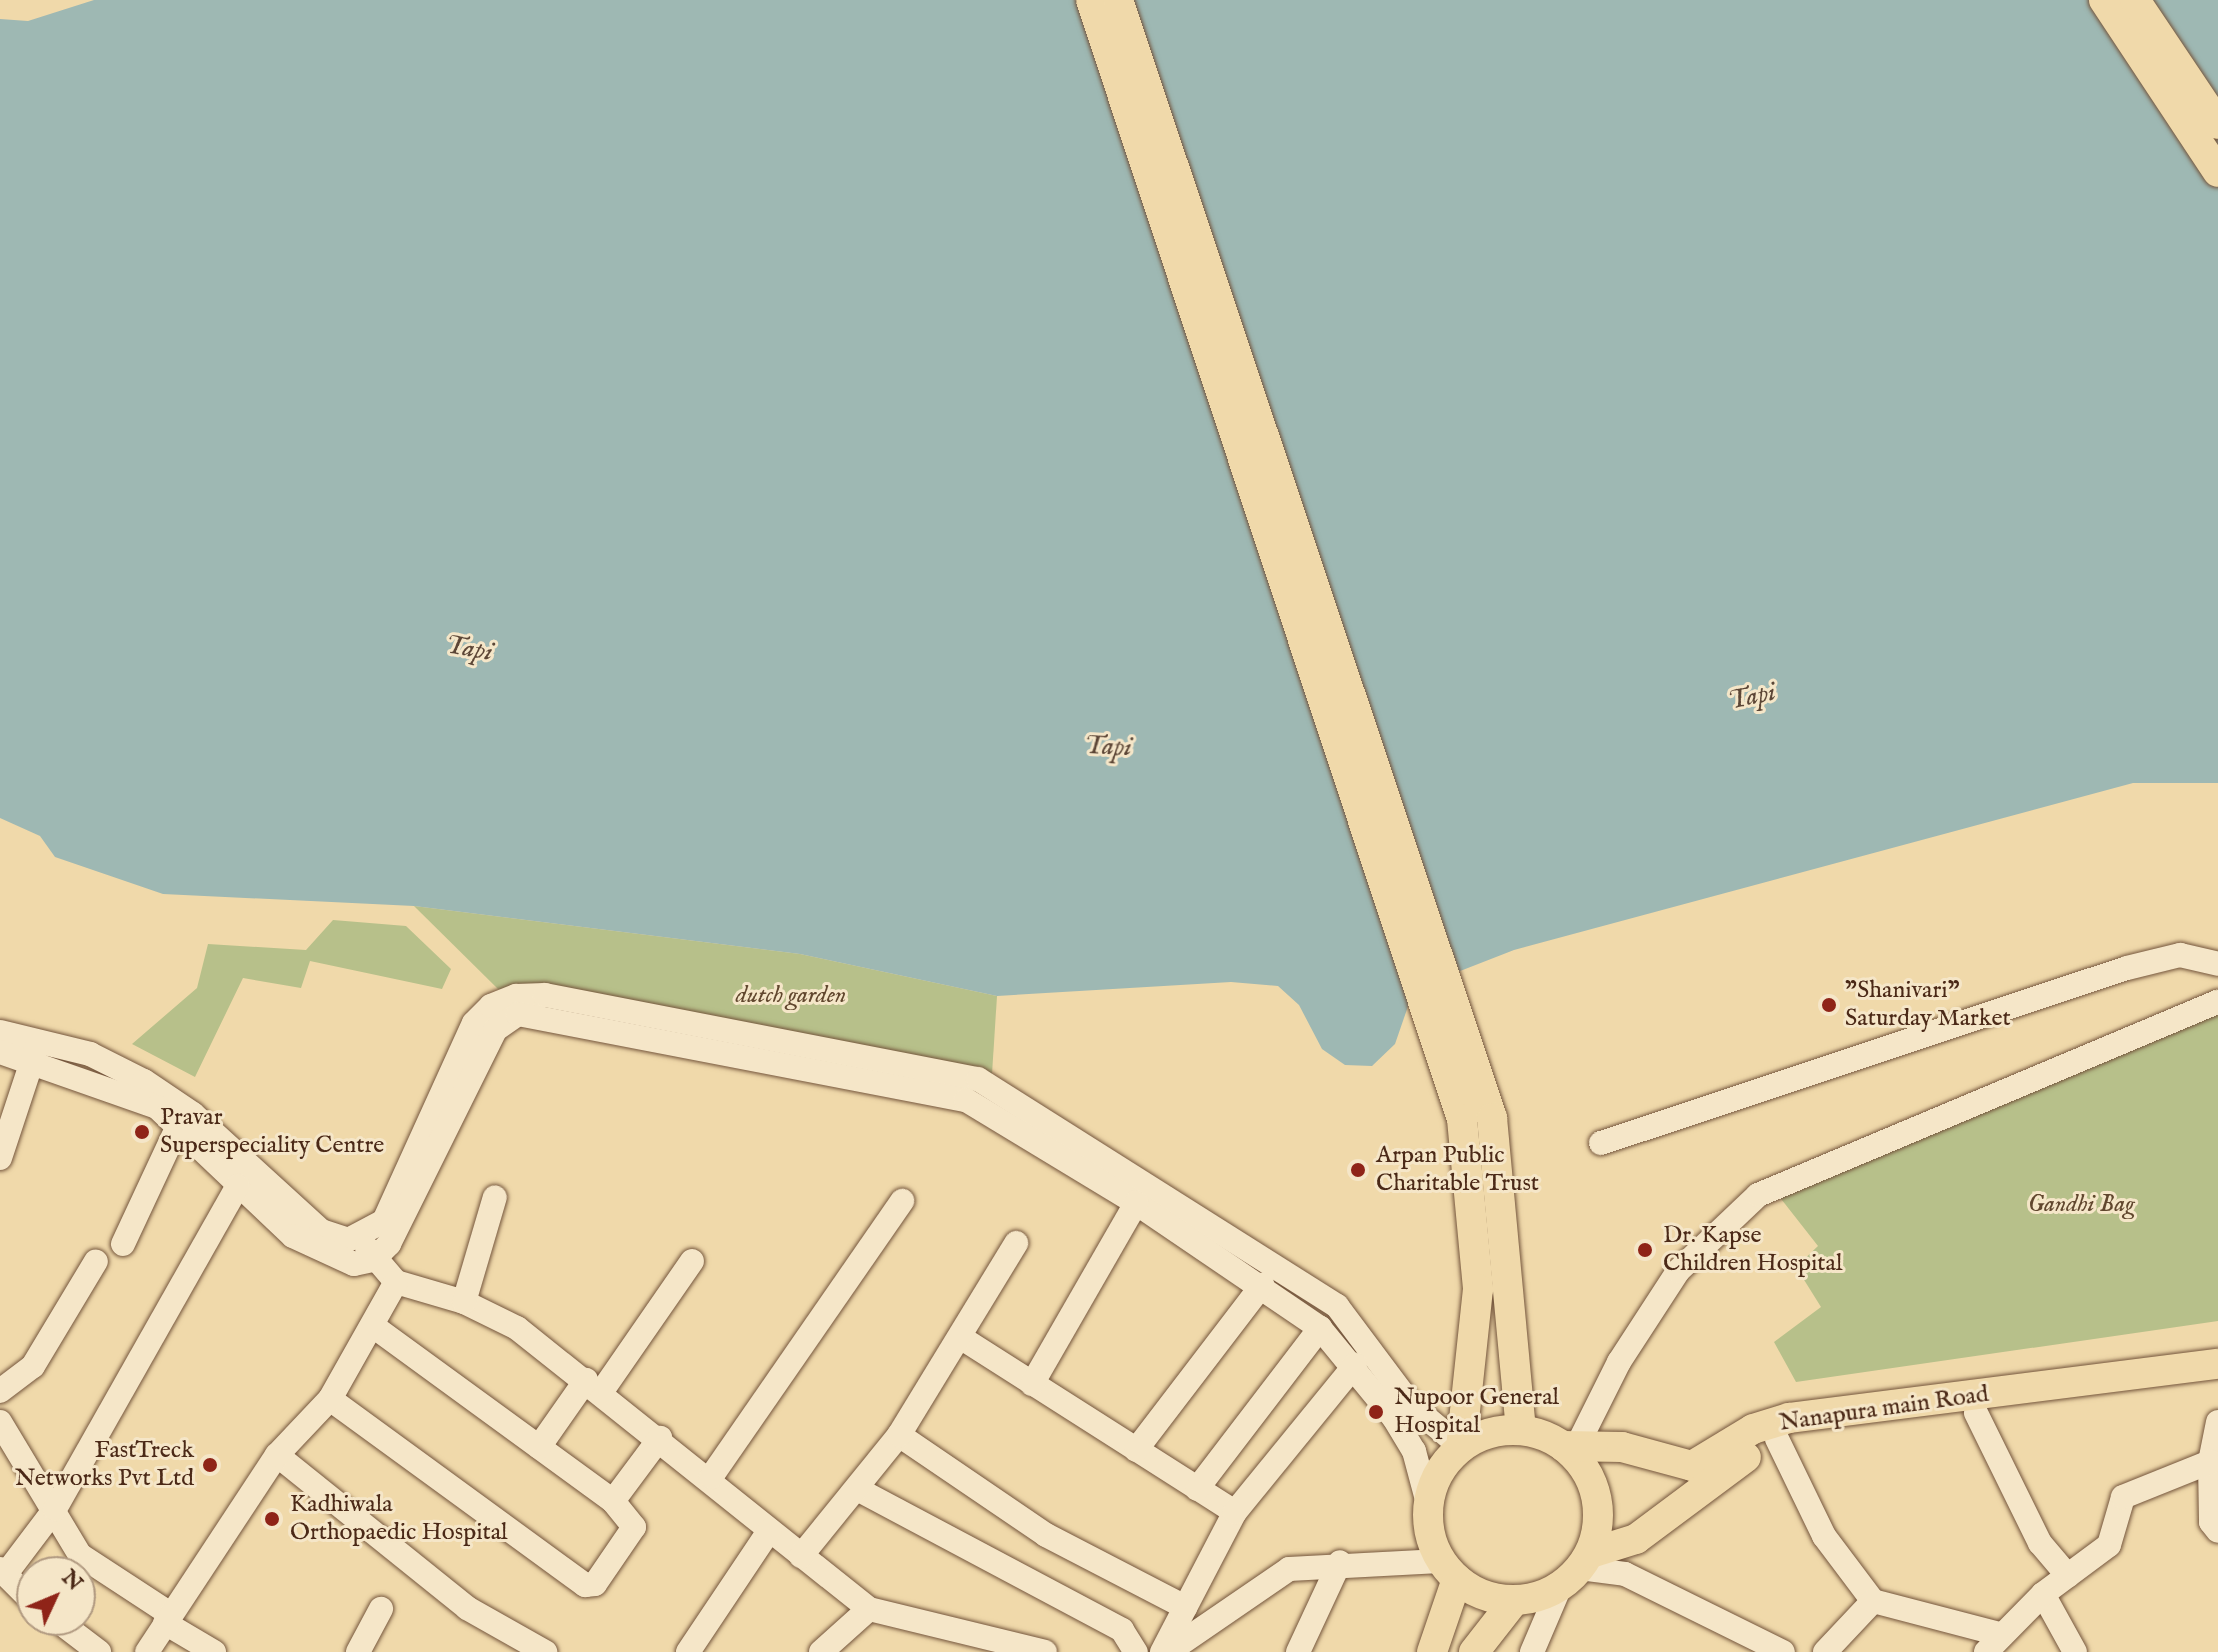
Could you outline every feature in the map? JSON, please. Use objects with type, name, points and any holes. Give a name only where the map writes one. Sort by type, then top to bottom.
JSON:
[{"type":"main road","points":[[1091,0],[1462,1119],[1478,1289],[1461,1447],[1439,1475],[1429,1507],[1448,1570],[1432,1652]]},
{"type":"main road","points":[[1118,0],[1492,1118],[1521,1430]]},
{"type":"main road","points":[[2104,0],[2218,172]]},
{"type":"main road","points":[[2135,0],[2218,124]]},
{"type":"main road","name":"Nanapura main Road","points":[[1570,1445],[1692,1466],[1753,1429],[1789,1418],[2218,1364]]},
{"type":"main road","name":"Nanapura main Road","points":[[1577,1570],[1636,1539],[1777,1439],[2218,1380]]},
{"type":"main road","points":[[1461,1447],[1521,1430],[1570,1445],[1593,1483],[1599,1506],[1577,1570],[1514,1601],[1474,1652]]},
{"type":"main road","points":[[1448,1570],[1514,1601]]},
{"type":"street","points":[[1601,1143],[2127,968],[2180,955],[2218,964]]},
{"type":"street","points":[[368,1249],[384,1221],[474,1023],[491,1006],[516,996],[545,995],[970,1076],[1012,1094],[1279,1264],[1354,1323],[1411,1405],[1461,1447]]},
{"type":"street","points":[[1570,1445],[1678,1271],[1758,1195],[2218,1002]]},
{"type":"street","points":[[0,1032],[139,1097],[179,1124],[238,1186],[306,1244],[341,1261],[389,1244],[495,1030],[518,1014],[966,1100],[1136,1203],[1262,1285],[1320,1328],[1355,1365],[1414,1451],[1429,1507]]},
{"type":"street","points":[[0,1158],[36,1050]]},
{"type":"street","points":[[0,1052],[36,1050],[144,1081],[193,1114],[321,1231],[368,1249],[396,1282],[464,1302],[517,1328],[711,1477],[769,1531],[869,1609],[1032,1651]]},
{"type":"street","points":[[123,1244],[179,1124]]},
{"type":"street","points":[[2,1572],[55,1509],[238,1186]]},
{"type":"street","points":[[464,1302],[495,1197]]},
{"type":"street","points":[[711,1477],[902,1201]]},
{"type":"street","points":[[1032,1384],[1136,1203]]},
{"type":"street","points":[[801,1556],[859,1490],[899,1435],[1016,1243]]},
{"type":"street","points":[[0,1391],[33,1366],[96,1261]]},
{"type":"street","points":[[539,1447],[594,1385],[692,1261]]},
{"type":"street","points":[[147,1652],[277,1455],[330,1399],[374,1327],[396,1282]]},
{"type":"street","points":[[1136,1450],[1262,1285]]},
{"type":"street","points":[[330,1399],[590,1587],[634,1527],[613,1501],[374,1327]]},
{"type":"street","points":[[1197,1489],[1320,1328]]},
{"type":"street","points":[[960,1337],[1235,1512]]},
{"type":"street","points":[[1162,1652],[1235,1512],[1355,1365]]},
{"type":"street","points":[[1976,1413],[2040,1543],[2068,1576]]},
{"type":"street","points":[[0,1422],[80,1555],[214,1652]]},
{"type":"street","points":[[2218,1422],[2210,1462],[2211,1522],[2218,1531]]},
{"type":"street","points":[[899,1435],[1046,1535],[1185,1607]]},
{"type":"street","points":[[613,1501],[660,1438]]},
{"type":"street","points":[[1777,1439],[1824,1536],[1873,1601],[1993,1643],[2043,1594],[2109,1545],[2123,1497],[2210,1462]]},
{"type":"street","points":[[277,1455],[467,1608],[545,1652]]},
{"type":"street","points":[[859,1490],[1122,1630],[1136,1652]]},
{"type":"street","points":[[688,1652],[769,1531]]},
{"type":"street","points":[[1180,1649],[1289,1569],[1340,1562],[1371,1568],[1448,1570]]},
{"type":"street","points":[[1298,1652],[1340,1562]]},
{"type":"street","points":[[1532,1652],[1577,1570],[1625,1574],[1783,1652]]},
{"type":"street","points":[[2043,1594],[2075,1652]]},
{"type":"street","points":[[1825,1652],[1873,1601]]},
{"type":"street","points":[[358,1652],[381,1609]]},
{"type":"street","points":[[821,1652],[869,1609]]},
{"type":"street","points":[[78,1636],[99,1652]]},
{"type":"green space","name":"dutch garden","points":[[414,906],[800,954],[997,996],[992,1074],[498,989]]},
{"type":"green space","points":[[333,920],[406,926],[451,969],[442,989],[310,961],[301,988],[243,978],[195,1077],[132,1044],[197,988],[208,944],[306,950]]},
{"type":"green space","name":"Gandhi Bag","points":[[2218,1004],[2218,1321],[1796,1382],[1774,1342],[1821,1307],[1796,1267],[1818,1246],[1778,1195]]},
{"type":"water","name":"Tapi","points":[[94,0],[2218,0],[2218,783],[2133,783],[1514,950],[1414,989],[1395,1044],[1372,1066],[1345,1065],[1322,1049],[1299,1005],[1278,986],[1231,982],[997,996],[800,954],[414,906],[163,894],[55,857],[40,836],[0,818],[0,19],[28,21]]},
{"type":"place","name":"\"Shanivari\" Saturday Market","points":[[1829,1005]]},
{"type":"place","name":"Pravar Superspeciality Centre","points":[[142,1132]]},
{"type":"place","name":"Arpan Public Charitable Trust","points":[[1358,1170]]},
{"type":"place","name":"Dr. Kapse Children Hospital","points":[[1645,1250]]},
{"type":"place","name":"Nupoor General Hospital","points":[[1376,1412]]},
{"type":"place","name":"FastTreck Networks Pvt Ltd","points":[[210,1465]]},
{"type":"place","name":"Kadhiwala Orthopaedic Hospital","points":[[272,1519]]}]
